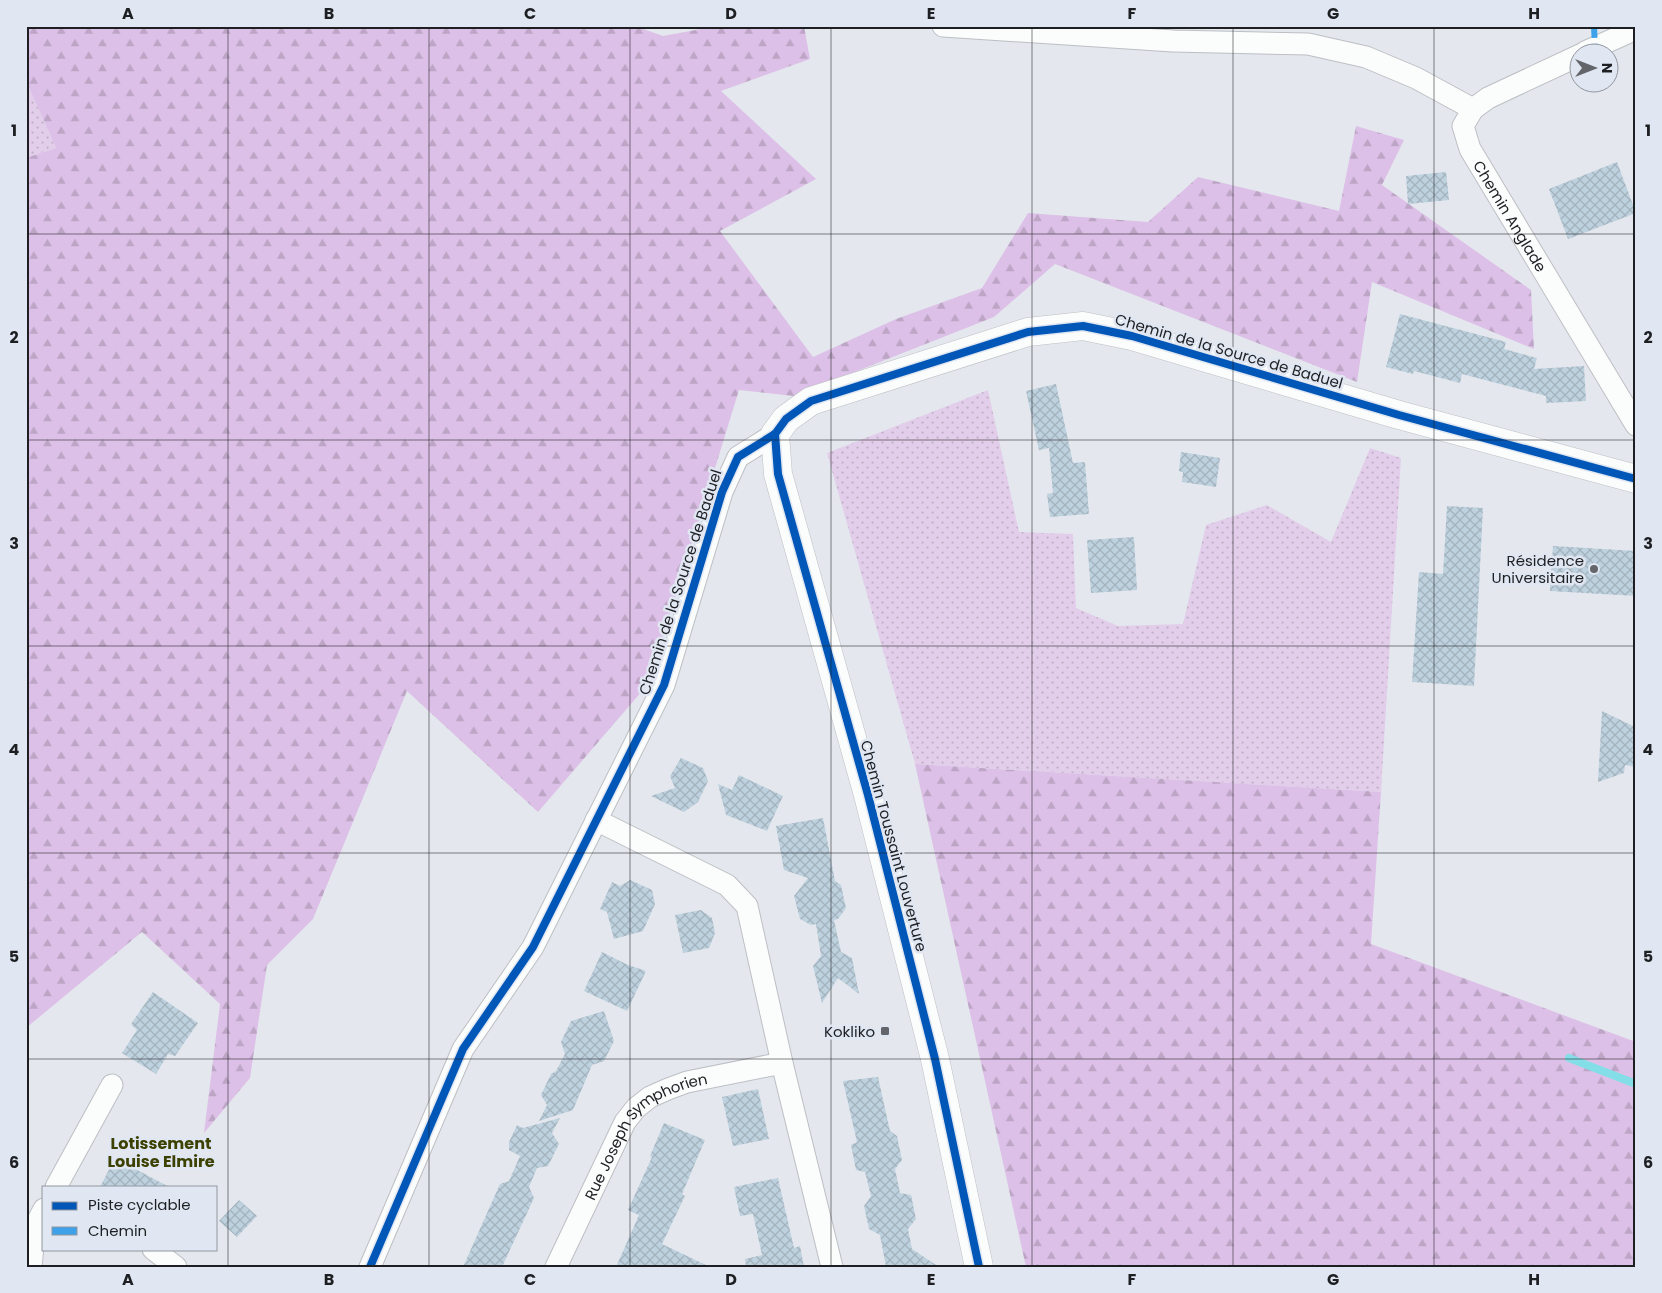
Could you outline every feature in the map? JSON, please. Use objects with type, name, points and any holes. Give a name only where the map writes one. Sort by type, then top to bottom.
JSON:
[{"type":"street","points":[[943,26],[1173,41],[1308,44],[1366,56],[1416,78],[1473,109],[1488,98],[1570,60]]},
{"type":"street","points":[[1607,42],[1636,29]]},
{"type":"street","name":"Chemin Anglade","points":[[1473,109],[1463,126],[1470,149],[1636,425]]},
{"type":"street","name":"Chemin de la Source de Baduel","points":[[370,1267],[463,1048],[533,947],[664,685],[722,492],[738,457],[775,434],[786,419],[811,400],[1028,332],[1084,326],[1132,336],[1399,415],[1636,479]]},
{"type":"street","name":"Chemin Toussaint Louverture","points":[[775,434],[778,474],[868,795],[935,1060],[979,1267]]},
{"type":"street","points":[[596,820],[727,885],[746,906],[832,1267]]},
{"type":"street","name":"Rue Joseph Symphorien","points":[[556,1267],[625,1122],[636,1108],[650,1097],[687,1082],[782,1063]]},
{"type":"street","points":[[57,1186],[112,1085]]},
{"type":"street","points":[[31,1267],[35,1226],[42,1214]]},
{"type":"street","points":[[154,1250],[176,1267]]},
{"type":"shaded area","points":[[26,81],[56,148],[26,158]]},
{"type":"shaded area","points":[[988,390],[1019,532],[1073,534],[1076,608],[1118,626],[1183,624],[1206,525],[1267,505],[1331,542],[1370,448],[1401,458],[1381,792],[915,764],[827,453]]},
{"type":"green space","points":[[26,26],[635,26],[663,36],[717,26],[804,26],[810,59],[721,91],[816,179],[720,231],[813,357],[896,319],[982,288],[1028,213],[1148,222],[1198,177],[1339,211],[1356,126],[1404,140],[1382,185],[1531,290],[1534,349],[1372,282],[1357,382],[1055,264],[994,317],[794,396],[739,390],[649,683],[538,812],[407,691],[313,919],[267,965],[250,1078],[204,1133],[220,1004],[142,932],[26,1028],[26,158],[56,148],[26,81]]},
{"type":"green space","points":[[915,764],[1381,792],[1371,944],[1636,1042],[1636,1267],[1026,1267]]},
{"type":"building","points":[[1617,162],[1636,213],[1568,239],[1549,189]]},
{"type":"building","points":[[1446,172],[1449,200],[1408,204],[1406,176]]},
{"type":"building","points":[[1400,314],[1506,342],[1504,349],[1537,358],[1534,369],[1584,366],[1586,401],[1546,403],[1546,396],[1462,374],[1460,383],[1414,371],[1413,374],[1386,367]]},
{"type":"building","points":[[1056,384],[1073,463],[1085,462],[1089,514],[1050,517],[1047,494],[1053,493],[1049,448],[1039,450],[1026,391]]},
{"type":"building","points":[[1181,452],[1220,458],[1216,487],[1182,482],[1183,472],[1179,471]]},
{"type":"building","points":[[1447,506],[1483,508],[1474,686],[1412,682],[1419,572],[1443,574]]},
{"type":"building","points":[[1134,537],[1137,590],[1091,593],[1087,540]]},
{"type":"building","name":"Résidence Universitaire","points":[[1553,546],[1636,551],[1636,596],[1550,591]]},
{"type":"building","points":[[1602,711],[1635,727],[1636,767],[1625,765],[1624,773],[1598,782]]},
{"type":"building","points":[[681,758],[703,768],[708,781],[698,802],[684,812],[651,796],[675,788],[670,776]]},
{"type":"building","points":[[739,775],[783,796],[767,831],[726,815],[718,784],[732,790]]},
{"type":"building","points":[[823,818],[835,881],[841,885],[846,908],[838,919],[834,920],[841,952],[852,958],[859,994],[838,978],[822,1003],[813,966],[821,956],[816,924],[811,925],[800,919],[794,896],[808,878],[784,870],[776,826]]},
{"type":"building","points":[[630,880],[652,890],[655,904],[643,931],[614,939],[607,912],[600,909],[612,882],[620,886]]},
{"type":"building","points":[[701,910],[712,918],[715,933],[709,948],[683,953],[675,915]]},
{"type":"building","points":[[602,952],[628,965],[646,971],[627,1011],[584,991]]},
{"type":"building","points":[[153,992],[198,1023],[175,1056],[168,1054],[156,1074],[122,1053],[137,1030],[131,1024]]},
{"type":"building","points":[[604,1011],[614,1041],[604,1061],[592,1065],[573,1110],[539,1121],[547,1105],[541,1095],[551,1074],[556,1071],[565,1054],[561,1042],[571,1021]]},
{"type":"building","points":[[878,1077],[890,1131],[897,1136],[902,1160],[895,1169],[900,1193],[911,1195],[916,1219],[908,1229],[912,1249],[939,1267],[886,1267],[880,1235],[869,1229],[864,1206],[871,1196],[865,1172],[856,1170],[851,1145],[857,1142],[843,1081]]},
{"type":"building","points":[[758,1089],[769,1139],[733,1146],[722,1097]]},
{"type":"building","points":[[560,1118],[552,1133],[559,1144],[548,1166],[537,1168],[529,1187],[534,1198],[502,1267],[463,1267],[500,1184],[509,1181],[520,1156],[509,1150],[509,1142],[517,1125],[523,1128]]},
{"type":"building","points":[[664,1123],[705,1140],[682,1194],[685,1196],[662,1244],[710,1267],[616,1267],[639,1215],[628,1210],[652,1157],[650,1156]]},
{"type":"building","points":[[115,1158],[167,1186],[101,1186]]},
{"type":"building","points":[[778,1178],[794,1248],[800,1246],[804,1267],[746,1267],[745,1259],[762,1255],[753,1214],[740,1216],[734,1187]]},
{"type":"building","points":[[239,1200],[257,1216],[237,1237],[219,1221]]},
{"type":"waterway","points":[[1569,1058],[1636,1084]]},
{"type":"marked path","points":[[1594,26],[1595,42]]},
{"type":"cycle path","points":[[370,1267],[463,1049],[533,947],[664,685],[722,492],[738,457],[775,434],[786,419],[811,401],[1028,332],[1083,326],[1132,336],[1399,415],[1636,479]]},
{"type":"cycle path","points":[[775,434],[778,474],[868,795],[935,1059],[979,1267]]},
{"type":"place","name":"Résidence Universitaire","points":[[1594,569]]},
{"type":"place","name":"Kokliko","points":[[885,1031]]},
{"type":"district","name":"Lotissement Louise Elmire","points":[[161,1152]]}]
